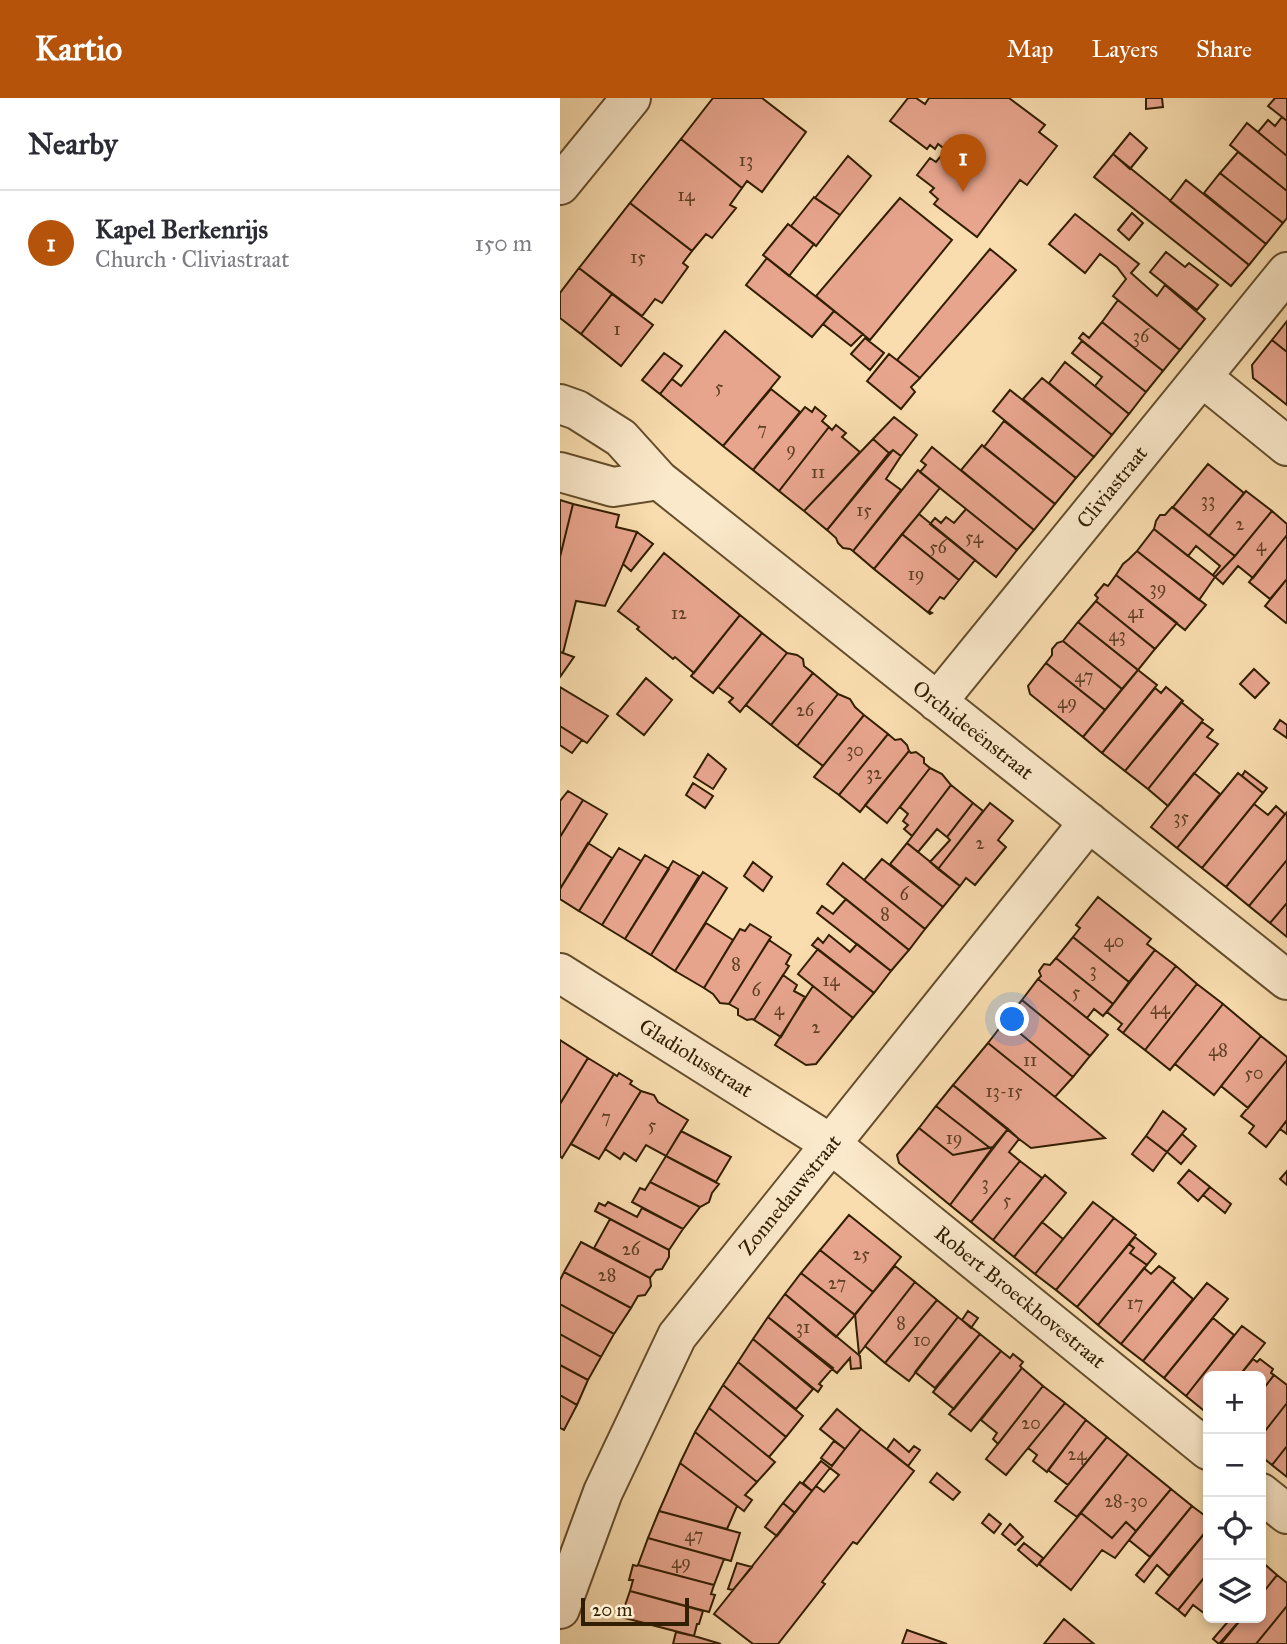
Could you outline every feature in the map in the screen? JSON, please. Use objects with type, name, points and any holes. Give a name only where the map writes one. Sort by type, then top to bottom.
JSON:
[{"type":"street","points":[[560,185],[631,98]]},
{"type":"street","name":"Cliviastraat","points":[[937,702],[1287,272]]},
{"type":"street","points":[[1202,377],[1287,446]]},
{"type":"street","name":"Orchideeënstraat","points":[[560,404],[577,410],[621,438],[659,480],[1287,980]]},
{"type":"street","points":[[560,472],[613,487],[659,480]]},
{"type":"street","name":"Zonnedauwstraat","points":[[560,1609],[603,1492],[677,1336],[1089,822]]},
{"type":"street","name":"Gladiolusstraat","points":[[560,973],[831,1144]]},
{"type":"street","name":"Robert Broeckhovestraat","points":[[831,1144],[1203,1446]]},
{"type":"street","points":[[1266,1497],[1287,1514]]},
{"type":"building","points":[[713,98],[762,98],[806,132],[762,192],[747,181],[742,188],[681,139]]},
{"type":"building","points":[[908,98],[916,98],[925,104],[929,98],[1009,98],[1045,125],[1039,132],[1057,146],[1027,185],[1020,180],[977,237],[934,204],[938,199],[930,192],[934,188],[917,175],[930,158],[936,162],[946,150],[938,144],[935,149],[930,145],[927,149],[890,121]]},
{"type":"building","points":[[1146,98],[1162,98],[1163,107],[1146,109]]},
{"type":"building","points":[[1275,98],[1287,98],[1287,121],[1268,106]]},
{"type":"building","points":[[1282,117],[1287,121],[1287,156],[1258,132],[1268,120],[1275,126]]},
{"type":"building","points":[[1247,123],[1287,156],[1287,191],[1230,145]]},
{"type":"building","points":[[1130,133],[1147,148],[1130,169],[1113,154]]},
{"type":"building","points":[[681,139],[742,188],[730,205],[736,208],[712,238],[706,234],[692,251],[630,203]]},
{"type":"building","points":[[1238,152],[1287,191],[1287,218],[1283,223],[1220,173]]},
{"type":"building","points":[[1113,154],[1249,265],[1231,286],[1094,177]]},
{"type":"building","points":[[848,156],[871,176],[840,215],[815,198]]},
{"type":"building","points":[[1220,173],[1283,223],[1266,244],[1204,193]]},
{"type":"building","points":[[1186,180],[1266,244],[1249,265],[1170,201]]},
{"type":"building","points":[[814,197],[840,215],[816,246],[791,226]]},
{"type":"building","points":[[900,198],[952,240],[870,340],[816,296]]},
{"type":"building","points":[[630,203],[692,251],[683,263],[688,267],[662,303],[655,299],[642,316],[579,268]]},
{"type":"building","points":[[1132,213],[1143,223],[1129,240],[1118,230]]},
{"type":"building","points":[[1075,214],[1139,264],[1131,273],[1157,296],[1165,285],[1205,319],[1180,350],[1113,296],[1126,279],[1117,267],[1100,254],[1085,273],[1049,244]]},
{"type":"building","points":[[788,224],[814,244],[789,276],[763,255]]},
{"type":"building","points":[[990,249],[1016,270],[920,378],[897,360]]},
{"type":"building","points":[[1166,252],[1185,267],[1189,263],[1218,285],[1197,310],[1150,272]]},
{"type":"building","points":[[767,258],[834,311],[812,337],[746,285]]},
{"type":"building","points":[[579,268],[612,294],[581,334],[560,318],[560,293]]},
{"type":"building","points":[[612,294],[653,325],[621,366],[581,334]]},
{"type":"building","points":[[1118,300],[1180,350],[1163,371],[1102,322]]},
{"type":"building","points":[[834,311],[863,334],[851,346],[823,324]]},
{"type":"building","points":[[1287,321],[1287,352],[1272,340]]},
{"type":"building","points":[[1102,322],[1163,371],[1146,392],[1079,338],[1083,333],[1089,338]]},
{"type":"building","points":[[725,331],[780,377],[723,446],[660,394],[672,379],[681,386]]},
{"type":"building","points":[[865,338],[884,353],[870,370],[851,354]]},
{"type":"building","points":[[1272,340],[1287,352],[1287,405],[1253,378],[1252,365]]},
{"type":"building","points":[[1082,341],[1146,392],[1129,414],[1095,386],[1102,377],[1072,353]]},
{"type":"building","points":[[664,353],[682,366],[660,394],[642,380]]},
{"type":"building","points":[[889,354],[920,378],[911,387],[915,392],[901,409],[867,381]]},
{"type":"building","points":[[1065,362],[1129,414],[1112,435],[1049,383]]},
{"type":"building","points":[[1042,378],[1112,435],[1094,457],[1023,399]]},
{"type":"building","points":[[771,389],[800,412],[753,470],[723,446]]},
{"type":"building","points":[[1010,390],[1094,457],[1076,478],[993,411]]},
{"type":"building","points":[[805,407],[812,412],[815,407],[826,416],[822,421],[829,427],[779,491],[753,470]]},
{"type":"building","points":[[894,417],[917,435],[901,456],[893,450],[889,453],[873,439]]},
{"type":"building","points":[[1004,421],[1076,478],[1055,504],[984,447]]},
{"type":"building","points":[[836,425],[846,433],[842,437],[860,452],[804,511],[779,491],[829,427],[832,430]]},
{"type":"building","points":[[873,439],[889,453],[827,530],[804,511]]},
{"type":"building","points":[[982,445],[1055,504],[1034,530],[961,470]]},
{"type":"building","points":[[932,447],[1034,530],[1017,550],[920,472],[926,465],[921,461]]},
{"type":"building","points":[[893,450],[901,456],[886,479],[901,490],[853,551],[843,548],[827,530]]},
{"type":"building","points":[[1208,464],[1244,493],[1209,536],[1173,507]]},
{"type":"building","points":[[918,470],[940,488],[874,569],[853,551]]},
{"type":"building","points":[[1246,491],[1272,511],[1235,556],[1209,536]]},
{"type":"building","points":[[560,500],[573,504],[560,557]]},
{"type":"building","points":[[573,504],[619,515],[616,527],[637,532],[605,606],[576,601],[563,653],[560,652],[560,557]]},
{"type":"building","points":[[1172,507],[1235,556],[1215,577],[1213,575],[1220,566],[1196,546],[1188,556],[1154,529],[1160,515],[1165,515]]},
{"type":"building","points":[[966,509],[1017,550],[996,577],[930,524],[935,518],[941,523],[946,517],[954,523]]},
{"type":"building","points":[[1272,511],[1287,524],[1287,535],[1253,578],[1238,566],[1223,584],[1215,577]]},
{"type":"building","points":[[919,514],[975,560],[959,580],[902,534]]},
{"type":"building","points":[[1154,529],[1215,577],[1199,600],[1137,551]]},
{"type":"building","points":[[637,532],[653,544],[631,571],[623,564]]},
{"type":"building","points":[[902,534],[959,580],[944,599],[940,597],[929,611],[932,613],[930,614],[874,569]]},
{"type":"building","points":[[1287,535],[1287,579],[1270,599],[1249,582]]},
{"type":"building","points":[[1137,551],[1206,605],[1185,630],[1116,575]]},
{"type":"building","points":[[664,553],[740,615],[694,673],[675,657],[673,659],[618,611]]},
{"type":"building","points":[[1116,575],[1177,623],[1155,649],[1096,601],[1098,598],[1095,595],[1104,584],[1108,586]]},
{"type":"building","points":[[1287,579],[1287,622],[1286,623],[1265,606]]},
{"type":"building","points":[[1096,601],[1155,649],[1138,670],[1078,622]]},
{"type":"building","points":[[740,615],[762,633],[713,693],[691,676]]},
{"type":"building","points":[[1078,622],[1138,670],[1122,689],[1063,641]]},
{"type":"building","points":[[762,633],[787,653],[740,712],[729,702],[733,698],[718,687]]},
{"type":"building","points":[[1063,641],[1122,689],[1105,710],[1046,663],[1052,655],[1052,649]]},
{"type":"building","points":[[560,652],[574,657],[560,677]]},
{"type":"building","points":[[787,653],[803,659],[804,666],[813,673],[771,725],[746,705]]},
{"type":"building","points":[[1046,663],[1105,710],[1083,737],[1030,694],[1028,686]]},
{"type":"building","points":[[1254,669],[1269,683],[1255,698],[1240,684]]},
{"type":"building","points":[[1138,670],[1157,685],[1102,753],[1083,737]]},
{"type":"building","points":[[813,673],[838,694],[797,746],[771,725]]},
{"type":"building","points":[[646,678],[672,700],[644,735],[617,714]]},
{"type":"building","points":[[560,687],[608,716],[587,743],[560,726]]},
{"type":"building","points":[[1166,687],[1183,701],[1125,771],[1102,753],[1155,688],[1161,693]]},
{"type":"building","points":[[838,694],[850,699],[864,715],[823,766],[797,746]]},
{"type":"building","points":[[1181,702],[1203,720],[1148,789],[1125,771]]},
{"type":"building","points":[[864,715],[888,734],[839,795],[814,777]]},
{"type":"building","points":[[1280,720],[1287,725],[1287,738],[1274,729]]},
{"type":"building","points":[[1202,722],[1213,730],[1207,737],[1218,744],[1168,806],[1148,789]]},
{"type":"building","points":[[560,726],[582,740],[572,753],[560,745]]},
{"type":"building","points":[[888,734],[895,740],[901,739],[909,751],[860,812],[839,795]]},
{"type":"building","points":[[909,751],[924,758],[924,763],[930,768],[887,823],[865,805]]},
{"type":"building","points":[[708,754],[726,769],[713,789],[694,777]]},
{"type":"building","points":[[930,768],[942,774],[951,785],[912,836],[904,829],[908,825],[903,821],[908,814],[900,807]]},
{"type":"building","points":[[1245,771],[1267,788],[1263,793],[1242,776]]},
{"type":"building","points":[[1194,773],[1220,794],[1177,848],[1151,827]]},
{"type":"building","points":[[1238,773],[1263,793],[1202,868],[1177,848]]},
{"type":"building","points":[[693,783],[713,796],[705,808],[686,795]]},
{"type":"building","points":[[951,785],[973,803],[947,837],[937,829],[918,852],[907,843]]},
{"type":"building","points":[[568,791],[583,800],[560,837],[560,801]]},
{"type":"building","points":[[583,800],[607,814],[560,889],[560,837]]},
{"type":"building","points":[[973,803],[983,811],[938,869],[930,862],[950,840],[947,837]]},
{"type":"building","points":[[990,803],[1013,821],[998,840],[1006,847],[975,885],[966,878],[960,886],[938,869]]},
{"type":"building","points":[[1254,804],[1268,815],[1276,806],[1285,814],[1226,887],[1202,868]]},
{"type":"building","points":[[1287,812],[1287,860],[1249,906],[1226,887]]},
{"type":"building","points":[[588,843],[612,858],[579,911],[560,899],[560,889]]},
{"type":"building","points":[[907,843],[960,886],[943,907],[890,864]]},
{"type":"building","points":[[619,848],[641,861],[602,925],[579,911]]},
{"type":"building","points":[[645,855],[669,869],[625,939],[602,925]]},
{"type":"building","points":[[882,859],[943,907],[925,929],[864,880]]},
{"type":"building","points":[[1287,860],[1287,903],[1270,923],[1249,906]]},
{"type":"building","points":[[673,861],[699,876],[651,955],[625,939]]},
{"type":"building","points":[[753,862],[772,877],[763,891],[744,876]]},
{"type":"building","points":[[843,863],[925,929],[909,950],[827,884]]},
{"type":"building","points":[[703,872],[727,888],[675,971],[651,955]]},
{"type":"building","points":[[1098,897],[1151,939],[1147,944],[1155,950],[1129,982],[1073,937],[1080,928],[1076,925]]},
{"type":"building","points":[[846,899],[909,950],[891,971],[817,913],[822,906],[833,914]]},
{"type":"building","points":[[1287,903],[1287,937],[1270,923]]},
{"type":"building","points":[[706,923],[733,940],[704,988],[675,971]]},
{"type":"building","points":[[750,924],[771,937],[729,1004],[720,1003],[704,988],[740,929],[745,931]]},
{"type":"building","points":[[829,935],[850,952],[857,944],[891,971],[874,993],[812,945],[818,938],[823,943]]},
{"type":"building","points":[[1073,937],[1129,982],[1113,1004],[1056,958]]},
{"type":"building","points":[[769,940],[791,955],[786,964],[789,966],[754,1020],[747,1020],[738,1015],[738,1009],[729,1004]]},
{"type":"building","points":[[818,949],[874,993],[853,1018],[798,974]]},
{"type":"building","points":[[1155,950],[1176,966],[1123,1033],[1118,1029],[1122,1024],[1107,1012]]},
{"type":"building","points":[[1056,958],[1113,1004],[1103,1016],[1094,1009],[1087,1018],[1038,979],[1044,964],[1050,965]]},
{"type":"building","points":[[1176,966],[1197,984],[1145,1050],[1123,1033]]},
{"type":"building","points":[[783,975],[797,985],[794,991],[805,997],[781,1037],[754,1020]]},
{"type":"building","points":[[1038,979],[1108,1035],[1090,1056],[1022,1000]]},
{"type":"building","points":[[1197,984],[1223,1004],[1170,1070],[1145,1050]]},
{"type":"building","points":[[813,986],[853,1018],[816,1064],[806,1065],[775,1045]]},
{"type":"building","points":[[1022,1000],[1090,1056],[1073,1077],[1005,1021]]},
{"type":"building","points":[[1223,1004],[1261,1036],[1214,1095],[1175,1064]]},
{"type":"building","points":[[1005,1021],[1073,1077],[1055,1097],[988,1043]]},
{"type":"building","points":[[1261,1036],[1287,1057],[1287,1060],[1248,1108],[1221,1086]]},
{"type":"building","points":[[560,1040],[588,1058],[560,1104]]},
{"type":"building","points":[[988,1043],[1105,1138],[1031,1148],[1019,1139],[953,1085]]},
{"type":"building","points":[[588,1058],[614,1074],[562,1158],[560,1104]]},
{"type":"building","points":[[1287,1060],[1287,1120],[1266,1147],[1249,1133],[1254,1126],[1241,1116]]},
{"type":"building","points":[[619,1073],[641,1091],[599,1159],[571,1144],[614,1074],[617,1076]]},
{"type":"building","points":[[953,1085],[1008,1129],[993,1147],[990,1148],[936,1106]]},
{"type":"building","points":[[641,1091],[654,1095],[658,1102],[688,1120],[666,1156],[646,1145],[636,1161],[624,1153],[620,1159],[605,1149]]},
{"type":"building","points":[[936,1106],[990,1148],[953,1155],[919,1128]]},
{"type":"building","points":[[1163,1111],[1186,1129],[1167,1152],[1146,1136]]},
{"type":"building","points":[[1287,1120],[1287,1134],[1280,1129]]},
{"type":"building","points":[[919,1128],[953,1155],[993,1147],[950,1205],[899,1163],[897,1155]]},
{"type":"building","points":[[1008,1129],[1019,1139],[1009,1152],[1020,1161],[971,1222],[950,1205]]},
{"type":"building","points":[[681,1131],[731,1157],[716,1182],[666,1156]]},
{"type":"building","points":[[1182,1134],[1196,1146],[1181,1164],[1167,1152]]},
{"type":"building","points":[[1146,1136],[1167,1152],[1153,1171],[1132,1154]]},
{"type":"building","points":[[666,1156],[719,1184],[709,1202],[700,1207],[650,1182]]},
{"type":"building","points":[[1020,1161],[1042,1178],[993,1240],[971,1222]]},
{"type":"building","points":[[1189,1170],[1210,1187],[1198,1201],[1178,1183]]},
{"type":"building","points":[[1287,1171],[1287,1185],[1280,1179]]},
{"type":"building","points":[[1045,1175],[1066,1193],[1014,1257],[993,1240]]},
{"type":"building","points":[[650,1182],[700,1207],[683,1229],[632,1202],[640,1188],[645,1190]]},
{"type":"building","points":[[1210,1187],[1231,1204],[1225,1213],[1203,1195]]},
{"type":"building","points":[[608,1202],[637,1217],[642,1208],[683,1229],[669,1250],[595,1211],[599,1203],[605,1206]]},
{"type":"building","points":[[1093,1202],[1114,1218],[1056,1290],[1035,1274]]},
{"type":"building","points":[[849,1215],[901,1257],[873,1292],[820,1250]]},
{"type":"building","points":[[1114,1218],[1136,1235],[1077,1307],[1056,1290]]},
{"type":"building","points":[[610,1219],[669,1250],[669,1257],[662,1269],[656,1270],[650,1278],[594,1248]]},
{"type":"building","points":[[1042,1222],[1063,1239],[1035,1274],[1014,1257]]},
{"type":"building","points":[[1135,1237],[1156,1254],[1147,1265],[1130,1253],[1134,1248],[1129,1244]]},
{"type":"building","points":[[581,1242],[650,1278],[651,1286],[645,1295],[638,1296],[631,1308],[564,1272]]},
{"type":"building","points":[[1129,1244],[1134,1248],[1130,1253],[1147,1265],[1098,1325],[1077,1307]]},
{"type":"building","points":[[820,1250],[873,1292],[855,1315],[801,1273]]},
{"type":"building","points":[[895,1266],[915,1282],[859,1354],[855,1314]]},
{"type":"building","points":[[1159,1266],[1175,1278],[1121,1344],[1098,1325],[1144,1268],[1151,1274]]},
{"type":"building","points":[[564,1272],[631,1308],[614,1334],[560,1304],[560,1280]]},
{"type":"building","points":[[801,1273],[855,1315],[836,1337],[785,1294]]},
{"type":"building","points":[[1172,1281],[1193,1299],[1143,1361],[1121,1344]]},
{"type":"building","points":[[915,1282],[937,1300],[885,1363],[865,1346]]},
{"type":"building","points":[[1207,1283],[1228,1299],[1164,1378],[1143,1361]]},
{"type":"building","points":[[785,1294],[860,1356],[861,1368],[851,1369],[850,1358],[837,1373],[768,1317]]},
{"type":"building","points":[[937,1300],[958,1317],[909,1381],[885,1363]]},
{"type":"building","points":[[560,1304],[614,1334],[601,1357],[560,1334]]},
{"type":"building","points":[[968,1311],[978,1318],[971,1328],[962,1320]]},
{"type":"building","points":[[768,1317],[833,1368],[819,1384],[822,1386],[818,1392],[753,1339]]},
{"type":"building","points":[[958,1317],[980,1334],[935,1388],[915,1372]]},
{"type":"building","points":[[1213,1318],[1234,1335],[1186,1396],[1164,1378]]},
{"type":"building","points":[[1242,1326],[1265,1343],[1243,1371],[1206,1371]]},
{"type":"building","points":[[560,1334],[601,1357],[588,1380],[560,1365]]},
{"type":"building","points":[[980,1334],[1001,1351],[954,1409],[933,1392]]},
{"type":"building","points":[[753,1339],[813,1389],[796,1409],[738,1362]]},
{"type":"building","points":[[1001,1351],[1010,1358],[1013,1354],[1023,1362],[1020,1366],[1022,1368],[971,1431],[949,1414]]},
{"type":"building","points":[[1253,1359],[1257,1362],[1260,1359],[1273,1369],[1271,1373],[1274,1375],[1266,1385],[1266,1371],[1243,1371]]},
{"type":"building","points":[[738,1362],[803,1416],[786,1437],[723,1385]]},
{"type":"building","points":[[560,1365],[588,1380],[577,1405],[560,1395]]},
{"type":"building","points":[[1022,1368],[1043,1386],[998,1444],[993,1439],[997,1433],[981,1420]]},
{"type":"building","points":[[1203,1375],[1203,1410],[1186,1396]]},
{"type":"building","points":[[1274,1375],[1287,1385],[1287,1403],[1266,1430],[1266,1385]]},
{"type":"building","points":[[723,1385],[786,1437],[769,1457],[709,1408]]},
{"type":"building","points":[[1043,1386],[1065,1403],[1006,1475],[986,1459]]},
{"type":"building","points":[[560,1395],[577,1405],[564,1430],[560,1428]]},
{"type":"building","points":[[1065,1403],[1086,1420],[1047,1472],[1033,1461],[1037,1455],[1028,1448]]},
{"type":"building","points":[[1287,1403],[1287,1446],[1272,1465],[1266,1460],[1266,1430]]},
{"type":"building","points":[[709,1408],[775,1462],[757,1482],[695,1432]]},
{"type":"building","points":[[837,1409],[861,1429],[845,1449],[820,1429]]},
{"type":"building","points":[[1086,1420],[1107,1437],[1068,1485],[1048,1470]]},
{"type":"building","points":[[861,1429],[914,1471],[857,1544],[853,1542],[822,1582],[825,1584],[778,1644],[753,1644],[714,1614],[816,1486],[824,1492],[839,1475],[830,1468]]},
{"type":"building","points":[[695,1432],[757,1482],[745,1495],[752,1500],[744,1511],[680,1463]]},
{"type":"building","points":[[1107,1437],[1128,1454],[1077,1517],[1055,1501]]},
{"type":"building","points":[[894,1439],[909,1452],[914,1446],[920,1450],[908,1466],[887,1449]]},
{"type":"building","points":[[834,1441],[845,1449],[832,1466],[821,1458]]},
{"type":"building","points":[[1287,1446],[1287,1477],[1272,1465]]},
{"type":"building","points":[[1128,1454],[1171,1489],[1136,1531],[1126,1522],[1112,1538],[1081,1513]]},
{"type":"building","points":[[821,1461],[830,1468],[812,1491],[803,1483]]},
{"type":"building","points":[[680,1463],[737,1506],[727,1529],[659,1511]]},
{"type":"building","points":[[937,1473],[960,1492],[953,1500],[930,1482]]},
{"type":"building","points":[[800,1482],[812,1491],[795,1513],[783,1503]]},
{"type":"building","points":[[1171,1489],[1192,1506],[1150,1557],[1129,1540]]},
{"type":"building","points":[[783,1503],[795,1513],[777,1536],[765,1527]]},
{"type":"building","points":[[1192,1506],[1203,1514],[1203,1535],[1169,1576],[1157,1565],[1144,1582],[1136,1575]]},
{"type":"building","points":[[659,1511],[740,1533],[731,1561],[648,1538]]},
{"type":"building","points":[[1081,1513],[1112,1538],[1126,1522],[1136,1531],[1115,1558],[1102,1550],[1071,1590],[1039,1564]]},
{"type":"building","points":[[989,1514],[1001,1524],[994,1533],[982,1523]]},
{"type":"building","points":[[1010,1524],[1023,1537],[1015,1545],[1002,1534]]},
{"type":"building","points":[[1203,1535],[1203,1579],[1178,1610],[1156,1593]]},
{"type":"building","points":[[648,1538],[724,1559],[714,1585],[638,1565]]},
{"type":"building","points":[[1024,1543],[1043,1558],[1037,1566],[1018,1550]]},
{"type":"building","points":[[737,1563],[752,1567],[733,1590],[728,1589]]},
{"type":"building","points":[[633,1565],[714,1585],[711,1594],[715,1595],[709,1612],[630,1591],[633,1580],[629,1580]]},
{"type":"building","points":[[1266,1565],[1277,1575],[1266,1589]]},
{"type":"building","points":[[1277,1575],[1287,1583],[1287,1606],[1256,1644],[1221,1644],[1238,1623],[1266,1623],[1266,1589]]},
{"type":"building","points":[[1203,1579],[1203,1612],[1193,1605],[1185,1616],[1178,1610]]},
{"type":"building","points":[[630,1591],[703,1611],[694,1636],[621,1617]]},
{"type":"building","points":[[1287,1606],[1287,1644],[1256,1644]]},
{"type":"building","points":[[1064,1619],[1094,1644],[1044,1644]]},
{"type":"building","points":[[1227,1623],[1238,1623],[1219,1644],[1213,1639]]},
{"type":"building","points":[[907,1630],[947,1644],[902,1644]]},
{"type":"building","points":[[676,1632],[694,1636],[721,1644],[673,1644]]},
{"type":"place","name":"Kapel Berkenrijs","points":[[963,192]]}]
